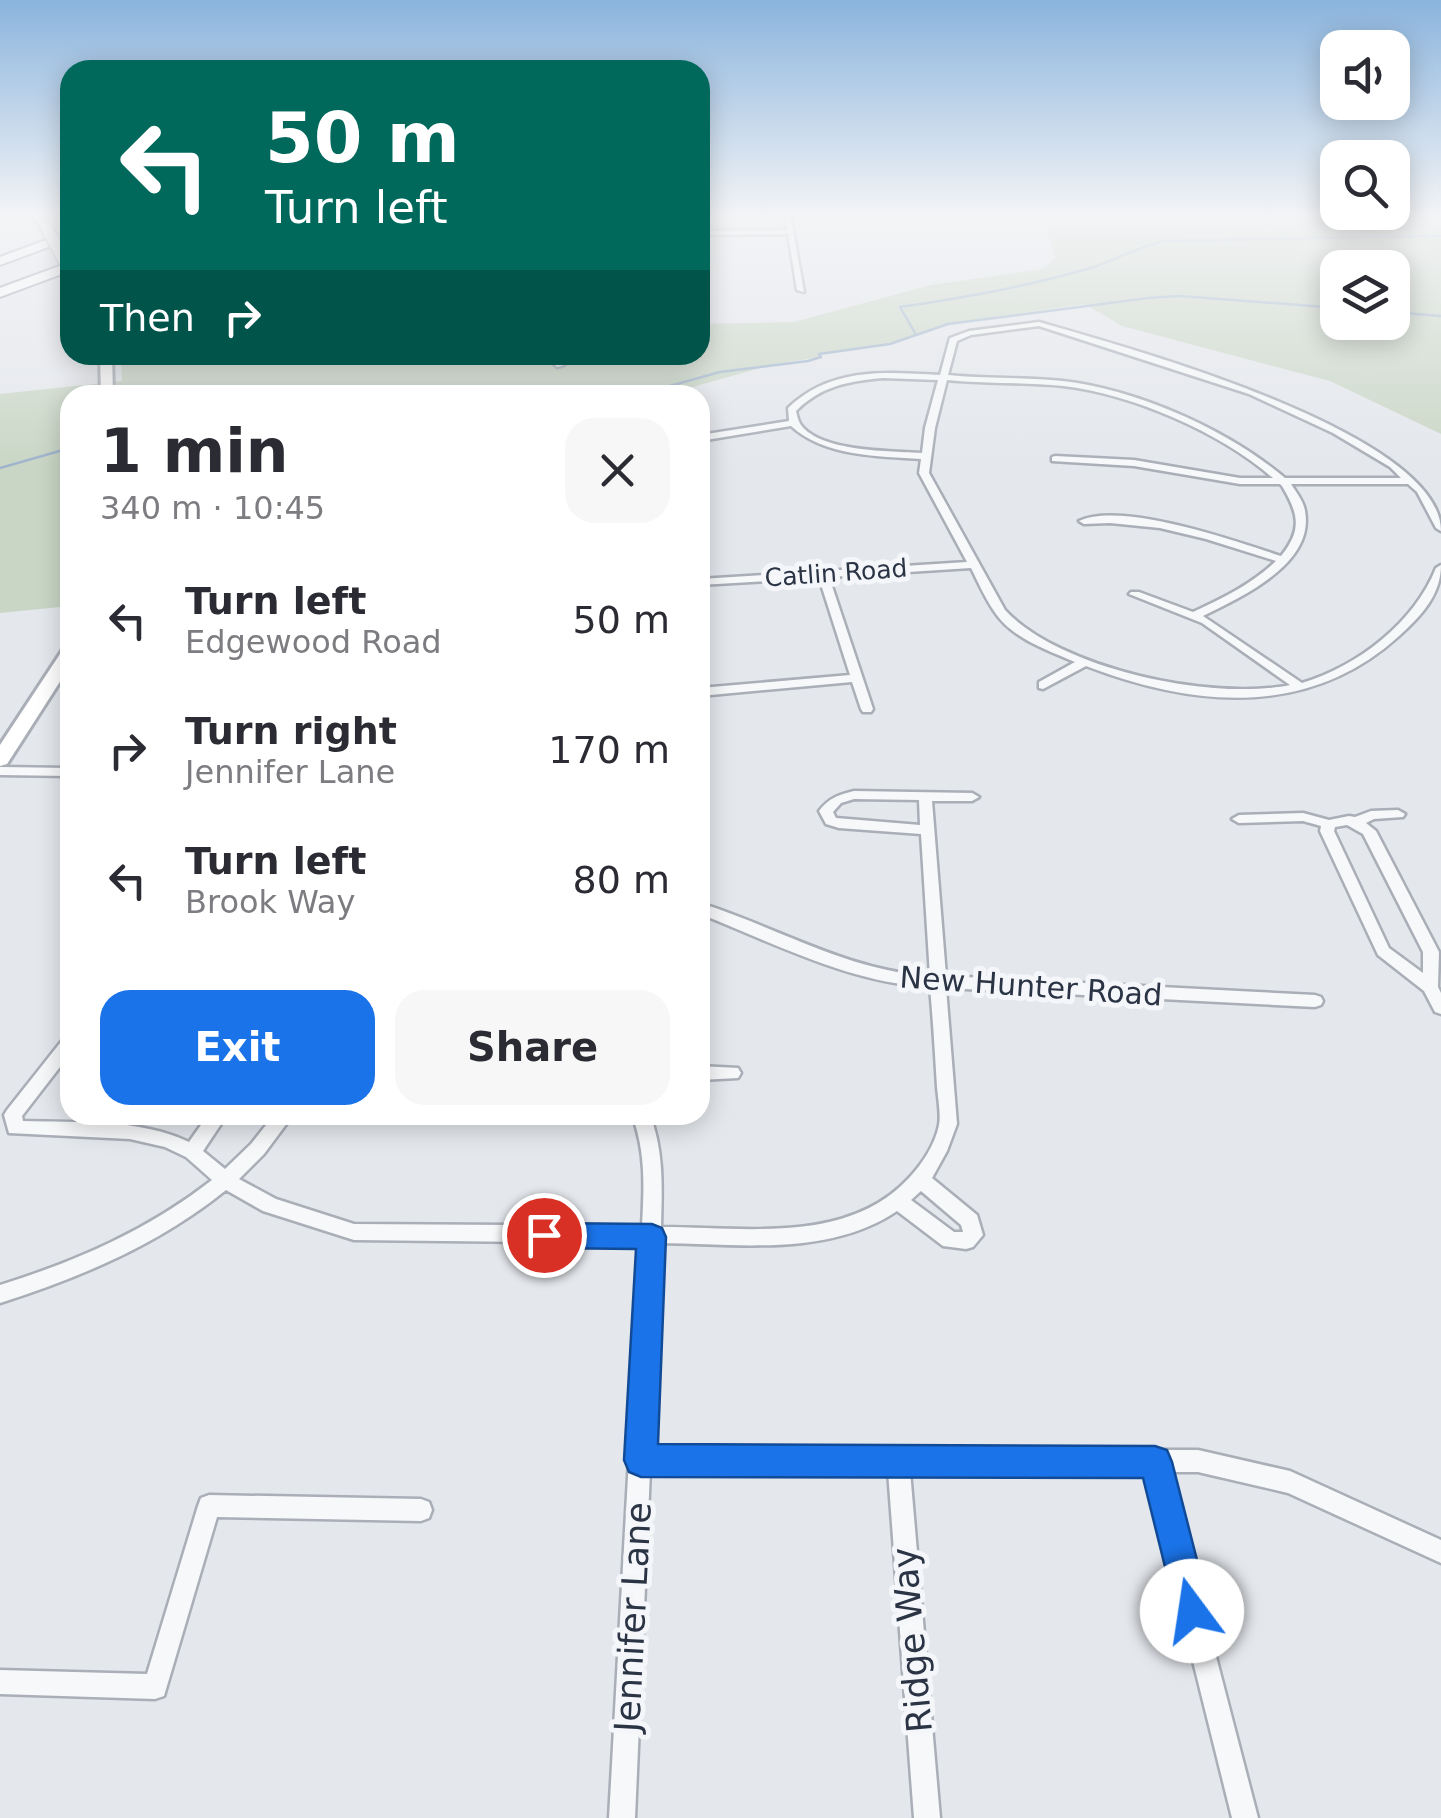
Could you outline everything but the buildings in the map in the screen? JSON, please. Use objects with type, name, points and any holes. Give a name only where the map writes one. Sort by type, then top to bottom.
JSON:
[{"type":"main road","points":[[0,760],[60,667]]},
{"type":"street","points":[[1440,573],[1414,614],[1381,644],[1340,671],[1300,687],[1254,692],[1196,688],[1133,677],[1028,636],[1007,620],[926,482],[926,456],[955,338],[992,330],[1046,326],[1252,392],[1336,430],[1381,456],[1413,481],[1430,503],[1441,528]]},
{"type":"street","points":[[926,456],[840,448],[807,436],[792,423],[790,414],[794,405],[830,385],[883,376],[1053,382],[1114,396],[1220,437],[1262,460],[1288,481],[1302,503],[1303,524],[1295,545],[1283,560],[1239,594],[1194,616]]},
{"type":"street","points":[[710,436],[792,423]]},
{"type":"street","points":[[1055,459],[1150,465],[1222,480],[1413,481]]},
{"type":"street","points":[[1084,520],[1115,518],[1158,523],[1283,560]]},
{"type":"street","name":"Catlin Road","points":[[710,581],[972,564]]},
{"type":"street","points":[[823,574],[867,709]]},
{"type":"street","points":[[1135,594],[1194,616],[1251,650],[1300,687]]},
{"type":"street","points":[[1043,686],[1084,661]]},
{"type":"street","points":[[710,691],[855,678]]},
{"type":"street","points":[[0,771],[60,772]]},
{"type":"street","points":[[926,830],[839,824],[831,821],[826,811],[836,800],[854,794],[972,797]]},
{"type":"street","points":[[60,1055],[13,1115],[15,1128],[130,1132],[192,1152],[225,1180],[270,1205],[354,1232],[652,1237],[809,1235],[870,1219],[899,1202],[920,1180],[942,1144],[948,1124],[924,795]]},
{"type":"street","points":[[1357,822],[1372,815],[1398,814]]},
{"type":"street","points":[[1238,818],[1302,817],[1328,824],[1340,820],[1357,822],[1369,831],[1431,952],[1430,987]]},
{"type":"street","points":[[1328,824],[1327,831],[1383,950],[1430,987],[1441,1008]]},
{"type":"street","name":"New Hunter Road","points":[[710,912],[850,967],[939,984],[1315,1002]]},
{"type":"street","points":[[710,1073],[732,1073]]},
{"type":"street","points":[[192,1152],[211,1125]]},
{"type":"street","points":[[0,1294],[68,1272],[162,1226],[225,1180],[275,1125]]},
{"type":"street","name":"Jennifer Lane","points":[[622,1818],[652,1237],[654,1171],[645,1125]]},
{"type":"street","points":[[899,1202],[950,1240],[966,1241],[972,1235],[970,1221],[920,1180]]},
{"type":"street","points":[[641,1460],[1198,1461],[1290,1482],[1441,1552]]},
{"type":"street","name":"Ridge Way","points":[[898,1462],[927,1818]]},
{"type":"street","points":[[1155,1462],[1245,1818]]},
{"type":"street","points":[[0,1682],[155,1687],[209,1506],[421,1510]]},
{"type":"green space","points":[[883,298],[1320,298],[1320,340],[1410,340],[1410,298],[1441,298],[1441,434],[1330,381],[1122,326],[1085,304],[948,324],[890,344],[819,354],[821,357],[775,364],[700,385],[84,385],[122,381],[121,365],[710,365],[710,324],[794,322]]},
{"type":"green space","points":[[60,388],[60,607],[0,613],[0,394]]},
{"type":"waterway","points":[[915,333],[900,307],[955,298]]},
{"type":"waterway","points":[[673,385],[720,372],[808,361],[821,357],[819,354],[890,344],[948,324],[1151,298]]},
{"type":"waterway","points":[[1204,298],[1320,307]]},
{"type":"waterway","points":[[1410,313],[1441,316]]},
{"type":"waterway","points":[[0,468],[60,451]]},
{"type":"route","points":[[544,1235],[652,1237],[641,1460],[1155,1462],[1192,1611]]}]
